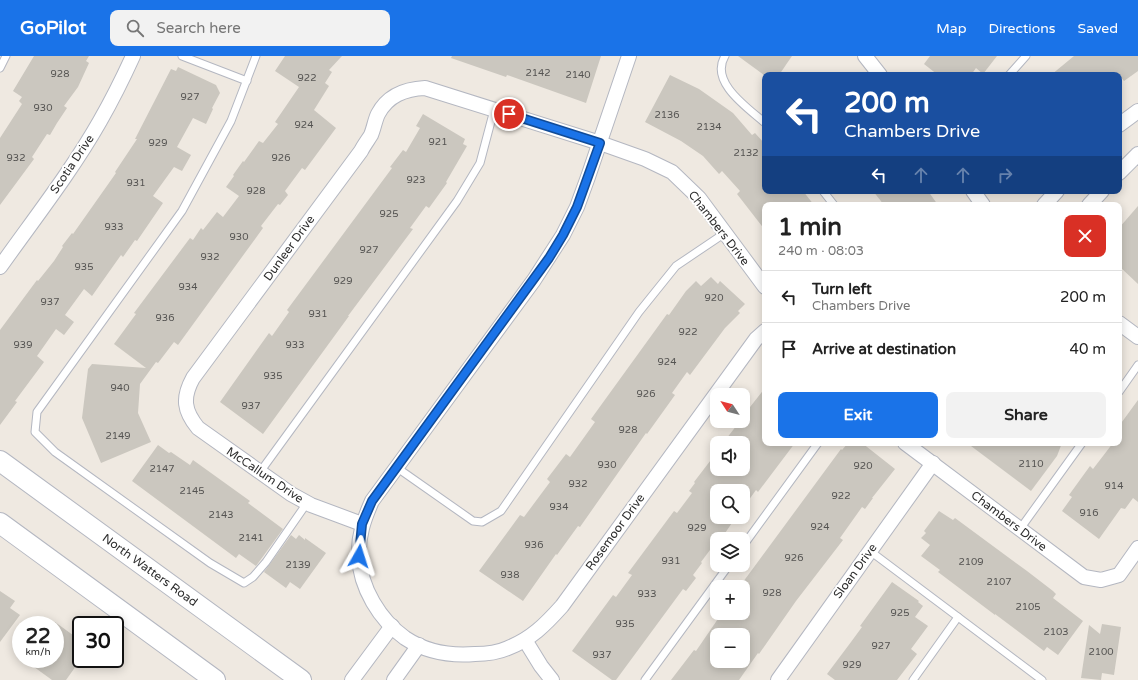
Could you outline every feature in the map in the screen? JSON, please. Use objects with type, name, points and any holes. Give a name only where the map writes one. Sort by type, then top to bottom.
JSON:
[{"type":"main road","name":"North Watters Road","points":[[0,460],[301,680]]},
{"type":"main road","points":[[0,523],[215,680]]},
{"type":"street","name":"Scotia Drive","points":[[0,267],[71,167],[100,122],[121,84],[133,56]]},
{"type":"street","name":"Rosemoor Drive","points":[[629,56],[577,207],[563,235],[549,258],[372,501],[362,524],[359,556],[362,575],[369,595],[377,610],[406,638],[419,645],[440,652],[458,655],[490,654],[507,649],[525,640],[544,626],[562,606],[756,339],[762,334]]},
{"type":"street","points":[[866,57],[878,72]]},
{"type":"street","name":"Chambers Drive","points":[[398,93],[411,88],[425,88],[600,143],[645,159],[672,172],[699,198],[762,283]]},
{"type":"street","name":"Dunleer Drive","points":[[186,404],[185,399],[187,388],[193,378],[361,150],[371,134],[378,114],[386,102],[398,93]]},
{"type":"street","points":[[1122,123],[1138,111]]},
{"type":"street","points":[[1122,170],[1138,154]]},
{"type":"street","points":[[974,194],[981,202]]},
{"type":"street","points":[[1047,202],[1054,194]]},
{"type":"street","points":[[1092,202],[1099,194]]},
{"type":"street","points":[[1122,325],[1138,335]]},
{"type":"street","name":"McCallum Drive","points":[[186,404],[186,410],[191,420],[198,428],[291,494],[307,503],[335,515],[362,524]]},
{"type":"street","name":"Chambers Drive","points":[[909,446],[1084,577],[1100,580],[1119,574],[1138,548]]},
{"type":"street","name":"Sloan Drive","points":[[778,680],[933,463]]},
{"type":"street","points":[[352,680],[392,626]]},
{"type":"street","points":[[525,640],[541,666],[552,680]]},
{"type":"street","points":[[394,680],[419,645]]},
{"type":"lane","points":[[0,68],[6,56]]},
{"type":"lane","points":[[182,56],[247,81]]},
{"type":"lane","points":[[256,56],[231,121],[182,211],[37,412],[35,432],[61,457],[210,563],[244,583],[253,577],[266,562],[307,503]]},
{"type":"lane","points":[[725,56],[721,63],[722,77],[736,98],[762,120]]},
{"type":"lane","points":[[1012,72],[1026,56]]},
{"type":"lane","points":[[260,472],[457,200],[480,163],[494,110]]},
{"type":"lane","points":[[825,194],[832,202]]},
{"type":"lane","points":[[396,467],[474,521],[482,522],[501,511],[639,312],[676,266],[725,233]]},
{"type":"lane","points":[[1122,388],[1138,366]]},
{"type":"lane","points":[[750,536],[816,446]]},
{"type":"lane","points":[[1020,529],[1080,446]]},
{"type":"lane","points":[[870,551],[1042,680]]},
{"type":"lane","points":[[645,680],[724,572]]},
{"type":"lane","points":[[913,680],[958,617]]},
{"type":"building","points":[[34,56],[89,56],[86,61],[89,63],[78,87],[64,106],[67,108],[50,135],[47,134],[32,157],[34,159],[0,205],[0,138],[22,104],[19,101],[22,97],[13,91]]},
{"type":"building","points":[[285,56],[342,56],[329,70],[332,72],[325,83],[329,86],[314,110],[336,128],[305,170],[302,168],[285,191],[288,195],[280,205],[278,204],[261,226],[263,228],[178,345],[174,342],[158,363],[156,362],[140,384],[138,413],[151,442],[101,463],[82,418],[88,369],[92,364],[146,368],[114,344],[136,314],[134,313],[190,238],[193,240],[201,228],[203,230],[217,212],[223,217],[239,196],[226,187],[243,161],[244,162],[259,141],[263,143],[278,124],[275,122],[299,87],[275,71]]},
{"type":"building","points":[[452,56],[601,56],[586,103],[507,75],[506,77],[451,58]]},
{"type":"building","points":[[738,56],[792,56],[781,72],[762,72],[762,74]]},
{"type":"building","points":[[930,56],[997,56],[985,72],[981,72],[976,68],[973,72],[934,72],[924,64]]},
{"type":"building","points":[[1074,56],[1138,56],[1138,71],[1124,81],[1122,79],[1122,72],[1055,72]]},
{"type":"building","points":[[178,67],[216,85],[220,93],[206,124],[193,118],[177,147],[191,155],[182,171],[174,167],[153,196],[163,203],[137,241],[135,240],[123,257],[121,255],[92,296],[84,289],[65,315],[74,322],[64,335],[56,329],[37,356],[44,362],[15,401],[17,402],[0,425],[0,330],[37,280],[38,281],[54,261],[63,247],[62,246],[72,233],[73,234],[116,173],[115,172],[137,139],[135,139],[171,69],[176,71]]},
{"type":"building","points":[[670,75],[699,89],[733,113],[752,135],[755,133],[762,141],[762,194],[805,194],[812,202],[762,202],[762,226],[737,194],[740,191],[722,171],[719,174],[703,156],[681,141],[645,122]]},
{"type":"building","points":[[423,114],[465,139],[463,144],[467,146],[446,182],[447,183],[429,208],[426,206],[410,228],[413,229],[263,434],[220,402],[269,333],[272,336],[289,312],[287,310],[392,168],[390,167],[403,150],[406,152],[420,128],[416,126]]},
{"type":"building","points":[[875,194],[930,194],[936,202],[882,202]]},
{"type":"building","points":[[1138,206],[1138,284],[1122,269],[1122,225]]},
{"type":"building","points":[[711,277],[718,284],[720,281],[745,304],[738,311],[740,313],[725,328],[690,375],[687,372],[672,393],[675,395],[647,434],[646,433],[580,527],[578,526],[557,555],[556,554],[523,601],[479,571],[520,515],[524,517],[550,482],[547,479],[566,454],[570,457],[595,422],[591,419],[667,314],[669,315],[686,291],[696,281],[701,286]]},
{"type":"building","points":[[762,392],[762,446],[793,446],[758,492],[756,490],[750,498],[750,484],[710,484],[710,524],[731,524],[726,532],[710,532],[710,550],[693,575],[696,578],[686,591],[683,589],[616,680],[612,680],[572,651],[613,595],[616,597],[632,575],[628,573],[674,511],[677,513],[692,493],[689,491],[695,483],[694,482],[710,461],[710,476],[750,476],[750,436],[728,436],[735,428],[750,428],[750,407]]},
{"type":"building","points":[[1138,400],[1138,502],[1133,498],[1125,509],[1121,508],[1099,539],[1062,511],[1072,497],[1069,495],[1090,466],[1093,469],[1111,446],[1122,446],[1122,422]]},
{"type":"building","points":[[158,445],[190,465],[193,460],[250,501],[248,503],[283,529],[256,566],[239,554],[236,558],[132,481]]},
{"type":"building","points":[[845,446],[866,446],[895,469],[865,509],[862,507],[840,538],[843,540],[750,664],[750,628],[712,628],[717,620],[750,620],[750,580],[744,580],[841,449],[842,450]]},
{"type":"building","points":[[971,446],[1061,446],[1057,456],[1031,491]]},
{"type":"building","points":[[939,511],[953,520],[955,518],[1027,571],[1056,594],[1053,598],[1083,621],[1058,655],[1047,647],[1044,651],[938,572],[940,570],[921,556],[930,545],[921,538],[926,533],[924,531]]},
{"type":"building","points":[[291,535],[296,539],[299,535],[305,540],[305,538],[326,553],[300,589],[290,582],[286,588],[264,572]]},
{"type":"building","points":[[892,582],[919,601],[918,602],[923,606],[915,617],[928,626],[911,649],[917,654],[897,680],[835,680],[827,674],[862,627],[860,626]]},
{"type":"building","points":[[0,591],[15,601],[10,608],[20,615],[12,616],[12,626],[0,642]]},
{"type":"building","points":[[1102,624],[1121,627],[1114,675],[1102,673],[1101,680],[1081,678],[1089,625],[1100,634]]},
{"type":"building","points":[[64,629],[72,634],[72,668],[75,668],[66,680],[52,680],[35,668],[64,668]]},
{"type":"building","points":[[710,631],[710,668],[747,668],[739,680],[671,680],[694,650],[696,651]]},
{"type":"route","points":[[359,556],[362,524],[372,501],[549,258],[563,235],[577,207],[600,143],[509,114]]}]
